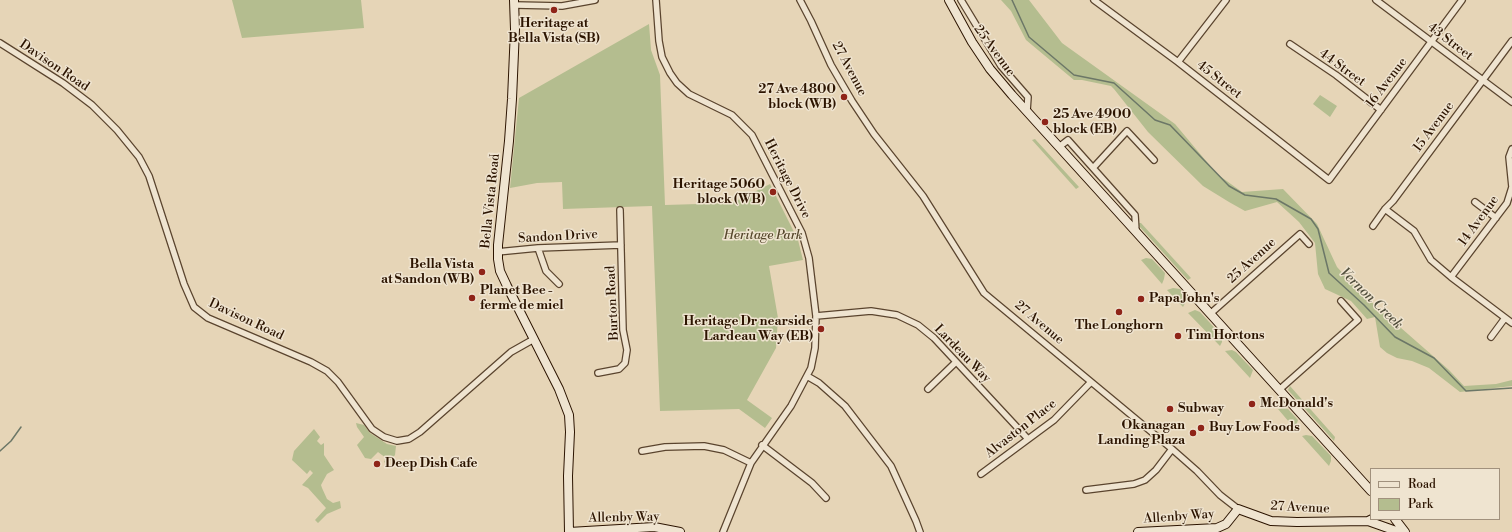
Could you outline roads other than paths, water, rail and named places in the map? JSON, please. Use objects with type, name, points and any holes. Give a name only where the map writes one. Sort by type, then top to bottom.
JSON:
[{"type":"street","points":[[515,2],[562,6],[595,0]]},
{"type":"street","name":"Heritage Drive","points":[[656,0],[659,41],[662,57],[670,73],[677,83],[689,94],[732,115],[752,135],[802,233],[809,258],[816,316],[815,348],[811,368],[791,406],[750,463],[723,532]]},
{"type":"street","name":"27 Avenue","points":[[800,0],[831,65],[848,96],[874,134],[927,202],[984,293],[1172,449],[1197,471],[1220,495],[1238,509],[1271,521],[1297,522],[1370,520]]},
{"type":"street","name":"25 Avenue","points":[[949,0],[964,29],[998,79],[1370,490]]},
{"type":"street","name":"25 Avenue","points":[[961,0],[1001,66],[1028,97],[1027,111]]},
{"type":"street","name":"45 Street","points":[[1094,0],[1178,62],[1329,180]]},
{"type":"street","points":[[1178,62],[1226,0]]},
{"type":"street","name":"16 Avenue","points":[[1329,180],[1462,0]]},
{"type":"street","name":"43 Street","points":[[1379,1],[1512,102]]},
{"type":"street","name":"Bella Vista Road","points":[[515,2],[512,106],[497,252],[500,271],[559,389],[569,415],[569,532]]},
{"type":"street","name":"15 Avenue","points":[[1373,226],[1512,41]]},
{"type":"street","name":"Davison Road","points":[[0,44],[63,83],[92,106],[117,130],[139,157],[149,176],[184,284],[194,307],[208,318],[311,362],[327,371],[338,382],[372,429],[384,437],[397,441],[409,439],[420,432],[510,352],[534,339]]},
{"type":"street","name":"44 Street","points":[[1290,44],[1336,75],[1381,110]]},
{"type":"street","points":[[1093,168],[1127,131],[1154,160]]},
{"type":"street","points":[[1059,147],[1068,140],[1135,214],[1136,232]]},
{"type":"street","name":"14 Avenue","points":[[1451,277],[1507,203],[1512,187],[1509,157],[1512,149]]},
{"type":"street","points":[[1475,202],[1496,218]]},
{"type":"street","points":[[1385,209],[1414,231],[1431,260],[1512,323]]},
{"type":"street","name":"Burton Road","points":[[598,373],[619,369],[625,363],[627,350],[623,330],[620,210]]},
{"type":"street","name":"25 Avenue","points":[[1210,314],[1300,234],[1309,244]]},
{"type":"street","name":"Sandon Drive","points":[[497,252],[538,248],[621,245]]},
{"type":"street","points":[[538,248],[546,272],[559,284]]},
{"type":"street","points":[[1279,390],[1358,320],[1341,301]]},
{"type":"street","name":"Lardeau Way","points":[[816,316],[871,312],[897,315],[922,328],[934,338],[1028,440]]},
{"type":"street","points":[[1491,337],[1505,318]]},
{"type":"street","points":[[928,389],[956,362]]},
{"type":"street","points":[[806,376],[819,383],[845,406],[892,466],[920,532]]},
{"type":"street","name":"Alvaston Place","points":[[981,474],[1054,420],[1091,382]]},
{"type":"street","points":[[762,445],[812,484],[826,498]]},
{"type":"street","points":[[642,451],[665,447],[704,446],[724,450],[750,463]]},
{"type":"street","points":[[1086,490],[1134,484],[1145,480],[1156,470],[1172,449]]},
{"type":"street","name":"Allenby Way","points":[[1138,532],[1217,528],[1226,524],[1238,509]]},
{"type":"street","points":[[1370,520],[1399,532]]},
{"type":"street","points":[[1396,520],[1406,532]]},
{"type":"street","name":"Allenby Way","points":[[569,532],[654,527],[680,532]]},
{"type":"waterway","name":"Vernon Creek","points":[[1012,0],[1029,37],[1074,75],[1114,83],[1155,120],[1170,125],[1229,186],[1245,195],[1276,199],[1311,219],[1318,229],[1329,273],[1364,305],[1395,337],[1434,358],[1466,391],[1512,388]]},
{"type":"waterway","points":[[0,451],[11,441],[21,427]]},
{"type":"place","name":"Heritage at Bella Vista (SB)","points":[[554,10]]},
{"type":"place","name":"27 Ave 4800 block (WB)","points":[[844,97]]},
{"type":"place","name":"25 Ave 4900 block (EB)","points":[[1045,122]]},
{"type":"place","name":"Heritage 5060 block (WB)","points":[[773,192]]},
{"type":"place","name":"Bella Vista at Sandon (WB)","points":[[482,272]]},
{"type":"place","name":"Planet Bee - ferme de miel","points":[[472,298]]},
{"type":"place","name":"Papa John's","points":[[1141,299]]},
{"type":"place","name":"The Longhorn","points":[[1119,312]]},
{"type":"place","name":"Heritage Dr nearside Lardeau Way (EB)","points":[[821,329]]},
{"type":"place","name":"Tim Hortons","points":[[1178,336]]},
{"type":"place","name":"McDonald's","points":[[1252,404]]},
{"type":"place","name":"Subway","points":[[1170,409]]},
{"type":"place","name":"Buy Low Foods","points":[[1201,428]]},
{"type":"place","name":"Okanagan Landing Plaza","points":[[1193,433]]},
{"type":"place","name":"Deep Dish Cafe","points":[[377,464]]},
{"type":"park label","name":"Heritage Park","points":[[763,236]]}]
